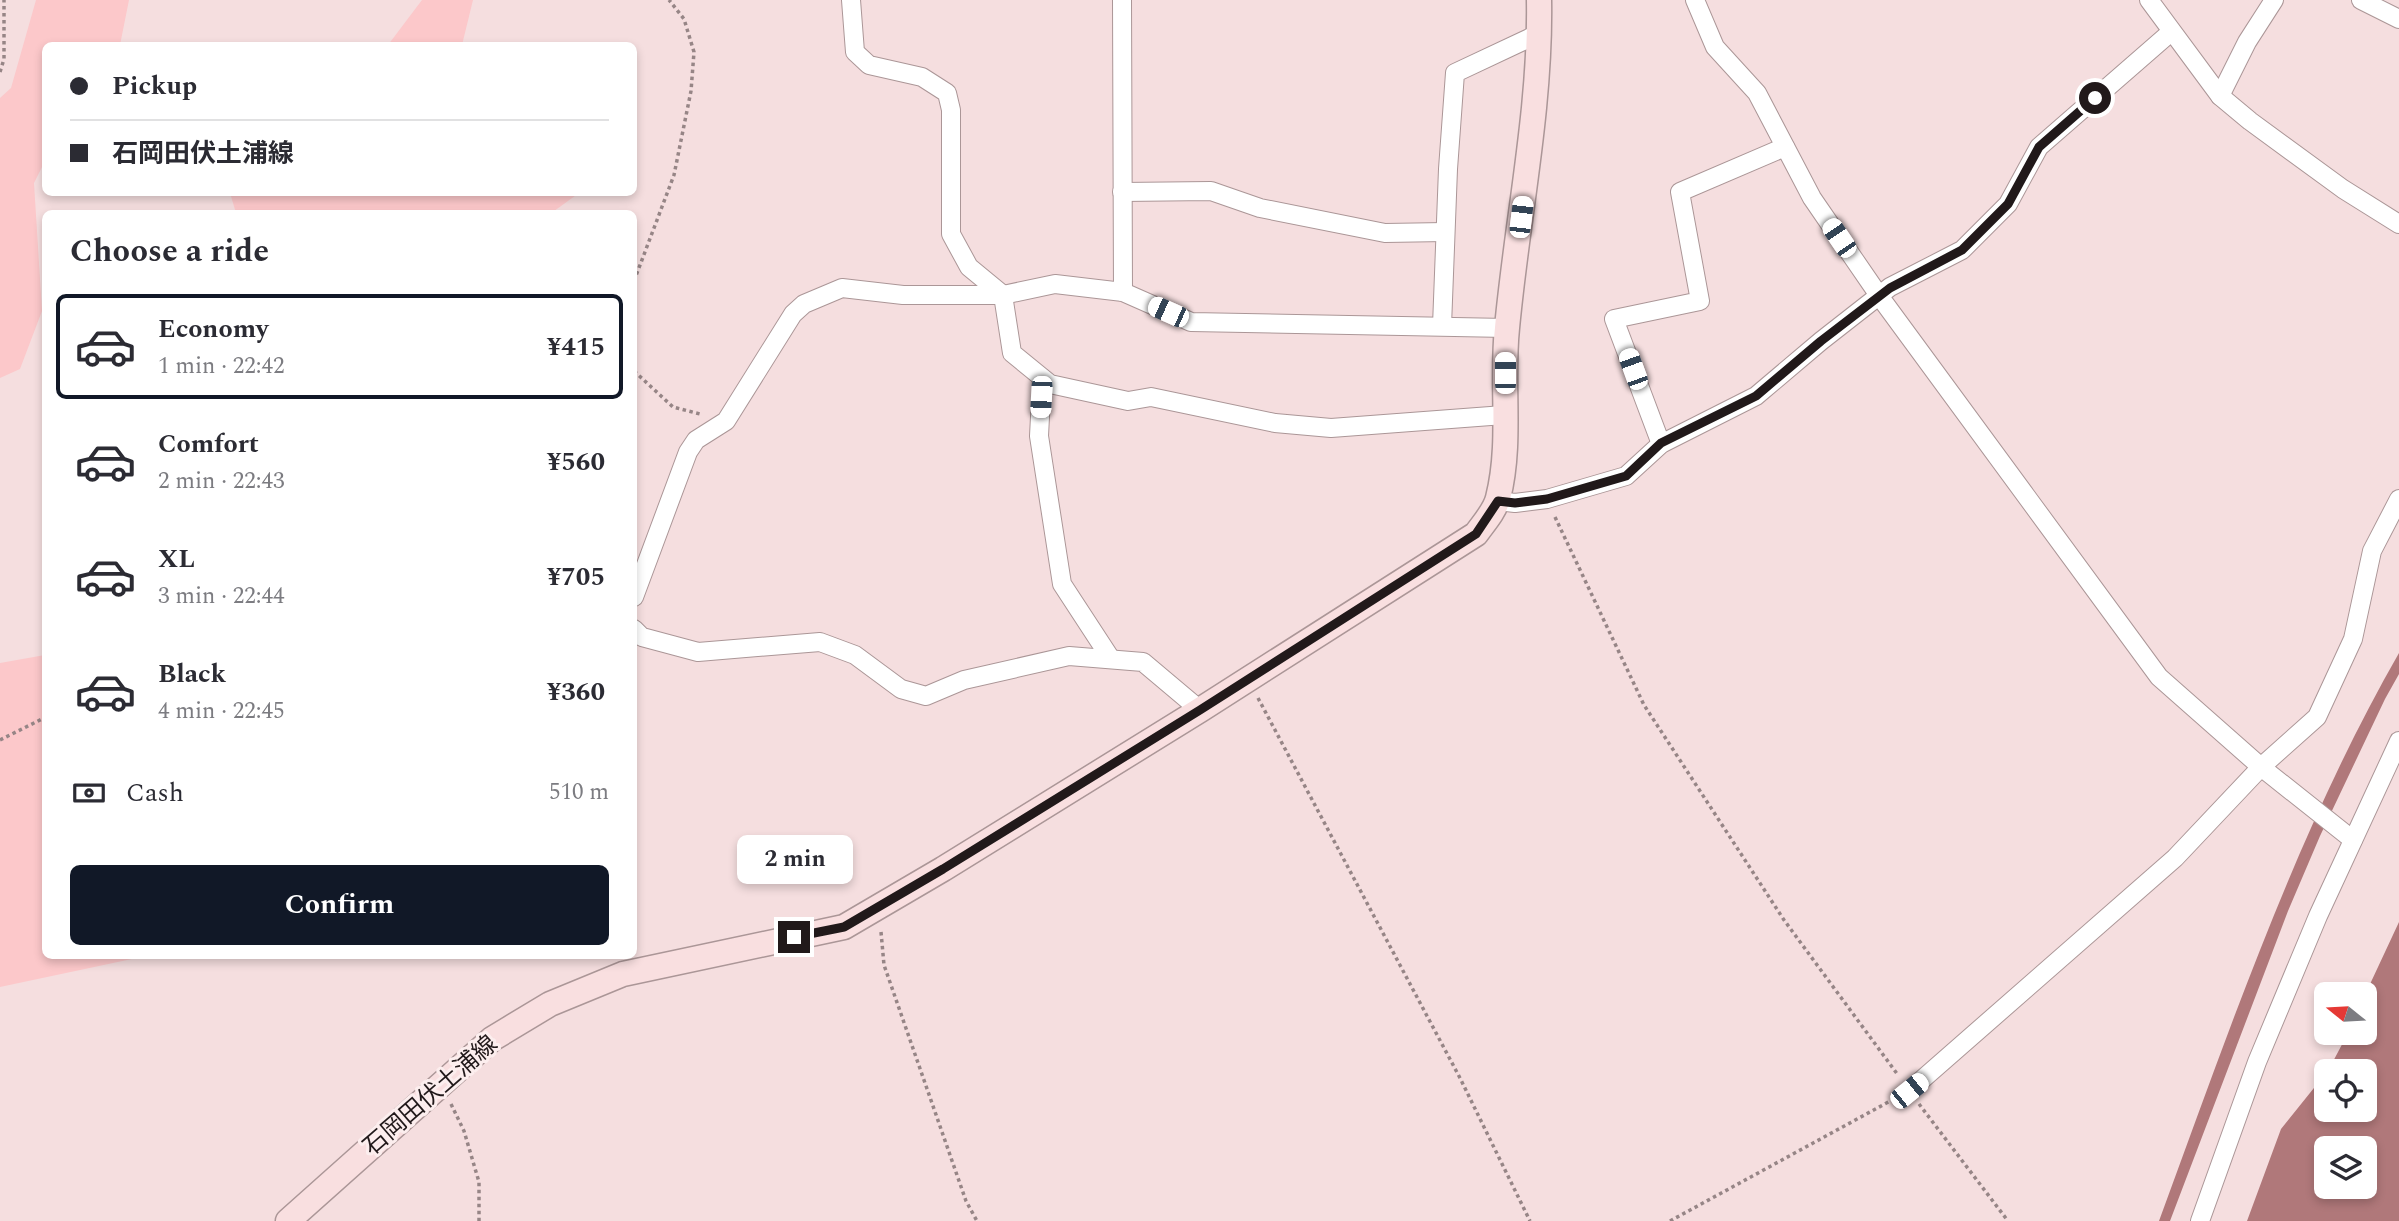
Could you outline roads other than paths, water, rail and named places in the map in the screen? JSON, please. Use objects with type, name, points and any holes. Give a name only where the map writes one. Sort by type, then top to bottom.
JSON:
[{"type":"main road","name":"石岡田伏土浦線","points":[[288,1221],[492,1039],[550,1004],[623,974],[844,927],[1200,710],[1476,534],[1498,501],[1504,460],[1507,328],[1540,33],[1539,0]]},
{"type":"street","points":[[850,0],[855,52],[869,65],[922,77],[947,93],[951,110],[951,234],[969,267],[1003,295],[1012,353],[1050,384],[1128,401],[1151,397],[1275,423],[1331,428],[1504,415]]},
{"type":"street","points":[[1122,0],[1123,292]]},
{"type":"street","points":[[1695,0],[1715,47],[1758,93],[1812,198],[1880,297],[2159,677],[2313,811],[2353,840]]},
{"type":"street","points":[[2148,0],[2220,96],[2249,121],[2343,189],[2399,224]]},
{"type":"street","points":[[2220,96],[2247,41],[2274,0]]},
{"type":"street","points":[[2361,0],[2399,19]]},
{"type":"street","points":[[1498,501],[1515,503],[1547,499],[1626,476],[1661,443],[1756,396],[1890,288],[1962,250],[2008,204],[2039,147],[2171,32]]},
{"type":"street","points":[[1442,326],[1455,73],[1540,33]]},
{"type":"street","points":[[1661,443],[1614,319],[1700,301],[1680,192],[1786,147]]},
{"type":"street","points":[[1122,192],[1211,191],[1261,208],[1385,233],[1445,232]]},
{"type":"street","points":[[637,589],[688,452],[696,440],[726,421],[793,314],[804,304],[842,288],[903,295],[1003,295],[1055,284],[1123,292],[1191,322],[1507,328]]},
{"type":"street","points":[[1042,378],[1039,436],[1062,584],[1111,659]]},
{"type":"street","points":[[1909,1091],[2175,858],[2261,767],[2317,717],[2353,639],[2372,551],[2399,499]]},
{"type":"street","points":[[637,632],[642,637],[698,652],[820,642],[855,655],[901,688],[926,696],[964,680],[1069,656],[1143,662],[1200,710]]},
{"type":"street","points":[[2200,1221],[2257,1062],[2318,916],[2399,741]]}]
